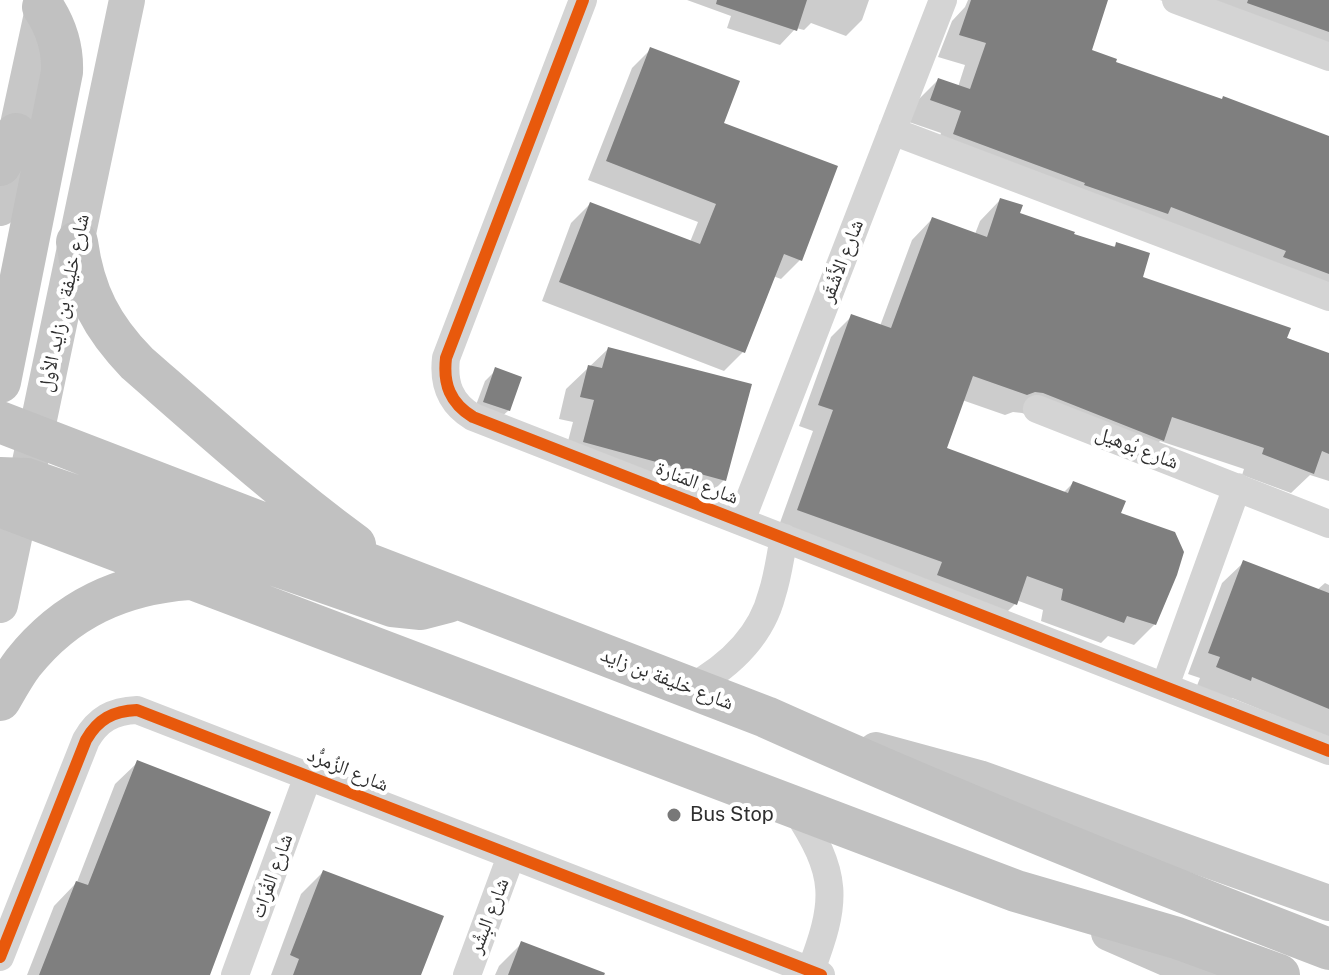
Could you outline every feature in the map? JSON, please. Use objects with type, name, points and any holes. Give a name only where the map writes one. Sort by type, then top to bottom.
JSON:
[{"type":"highway","points":[[0,382],[62,72],[63,58],[57,31],[44,4]]},
{"type":"highway","points":[[77,242],[80,265],[95,308],[121,347],[266,476],[395,576]]},
{"type":"highway","points":[[10,468],[190,579],[1016,891],[1177,938],[1279,975]]},
{"type":"highway","points":[[10,468],[392,606],[421,609],[456,599]]},
{"type":"highway","name":"شارع خليفة بن زايد","points":[[10,468],[395,576],[766,717],[1014,824],[1329,949]]},
{"type":"highway","points":[[0,700],[22,664],[82,609],[123,591],[190,579]]},
{"type":"main road","name":"شارع خليفة بن زايد الأول","points":[[0,605],[10,468],[77,242],[127,0]]},
{"type":"main road","points":[[0,208],[8,150],[44,4]]},
{"type":"main road","points":[[766,717],[979,778],[1329,903]]},
{"type":"main road","points":[[1016,891],[1205,975]]},
{"type":"street","name":"شارع المَنارة","points":[[583,0],[450,347],[445,369],[448,391],[454,402],[473,417],[1329,751]]},
{"type":"street","name":"شارع الأَشْقَر","points":[[741,521],[943,0]]},
{"type":"street","points":[[1176,0],[1329,57]]},
{"type":"street","points":[[892,131],[1329,297]]},
{"type":"street","name":"شارع بُوهيل","points":[[1037,409],[1329,524]]},
{"type":"street","points":[[1165,686],[1237,487]]},
{"type":"street","points":[[690,688],[726,665],[754,634],[772,596],[784,538]]},
{"type":"street","name":"شارع الزُمرُّد","points":[[0,957],[86,740],[102,719],[114,713],[137,710],[813,974]]},
{"type":"street","name":"شارع الفُرَات","points":[[235,975],[308,776]]},
{"type":"street","points":[[794,807],[822,854],[830,886],[826,925],[813,974]]},
{"type":"street","name":"شارع البِشْر","points":[[467,975],[511,856]]},
{"type":"building","points":[[717,0],[807,0],[797,31],[716,4]]},
{"type":"building","points":[[971,0],[1108,0],[1092,50],[1117,59],[1116,62],[1222,99],[1223,96],[1329,136],[1329,274],[1283,257],[1286,251],[1171,207],[1168,214],[953,134],[961,111],[930,100],[938,78],[970,89],[986,43],[959,35]]},
{"type":"building","points":[[1248,0],[1329,0],[1329,32],[1247,3]]},
{"type":"building","points":[[650,47],[740,81],[724,123],[838,166],[802,261],[784,254],[745,353],[559,282],[590,202],[700,244],[716,204],[606,161]]},
{"type":"building","points":[[1000,198],[1023,205],[1020,213],[1074,234],[1115,247],[1116,242],[1150,253],[1143,277],[1291,328],[1287,338],[1329,353],[1329,454],[1322,451],[1314,474],[1262,454],[1264,448],[1172,417],[1164,441],[1043,393],[1027,395],[973,376],[947,448],[1068,493],[1073,481],[1126,501],[1121,513],[1175,532],[1184,552],[1156,625],[1127,616],[1124,623],[1061,600],[1063,589],[1027,576],[1017,605],[937,575],[942,562],[797,510],[833,410],[818,405],[851,314],[891,328],[932,217],[987,237]]},
{"type":"building","points":[[608,347],[752,384],[726,481],[583,442],[594,400],[580,397],[588,365],[602,368]]},
{"type":"building","points":[[495,367],[522,377],[510,411],[483,402]]},
{"type":"building","points":[[1243,560],[1329,593],[1329,709],[1252,677],[1251,681],[1216,667],[1220,657],[1208,653]]},
{"type":"building","points":[[137,760],[271,812],[210,975],[39,975],[76,881],[88,885]]},
{"type":"building","points":[[323,870],[444,916],[421,975],[293,975],[299,959],[290,955]]},
{"type":"building","points":[[521,941],[605,973],[508,975]]},
{"type":"cycle path","points":[[583,0],[446,358],[447,384],[459,406],[473,417],[1329,751]]},
{"type":"cycle path","points":[[0,957],[86,740],[107,718],[137,710],[821,975]]},
{"type":"place","name":"Bus Stop","points":[[674,815]]}]
